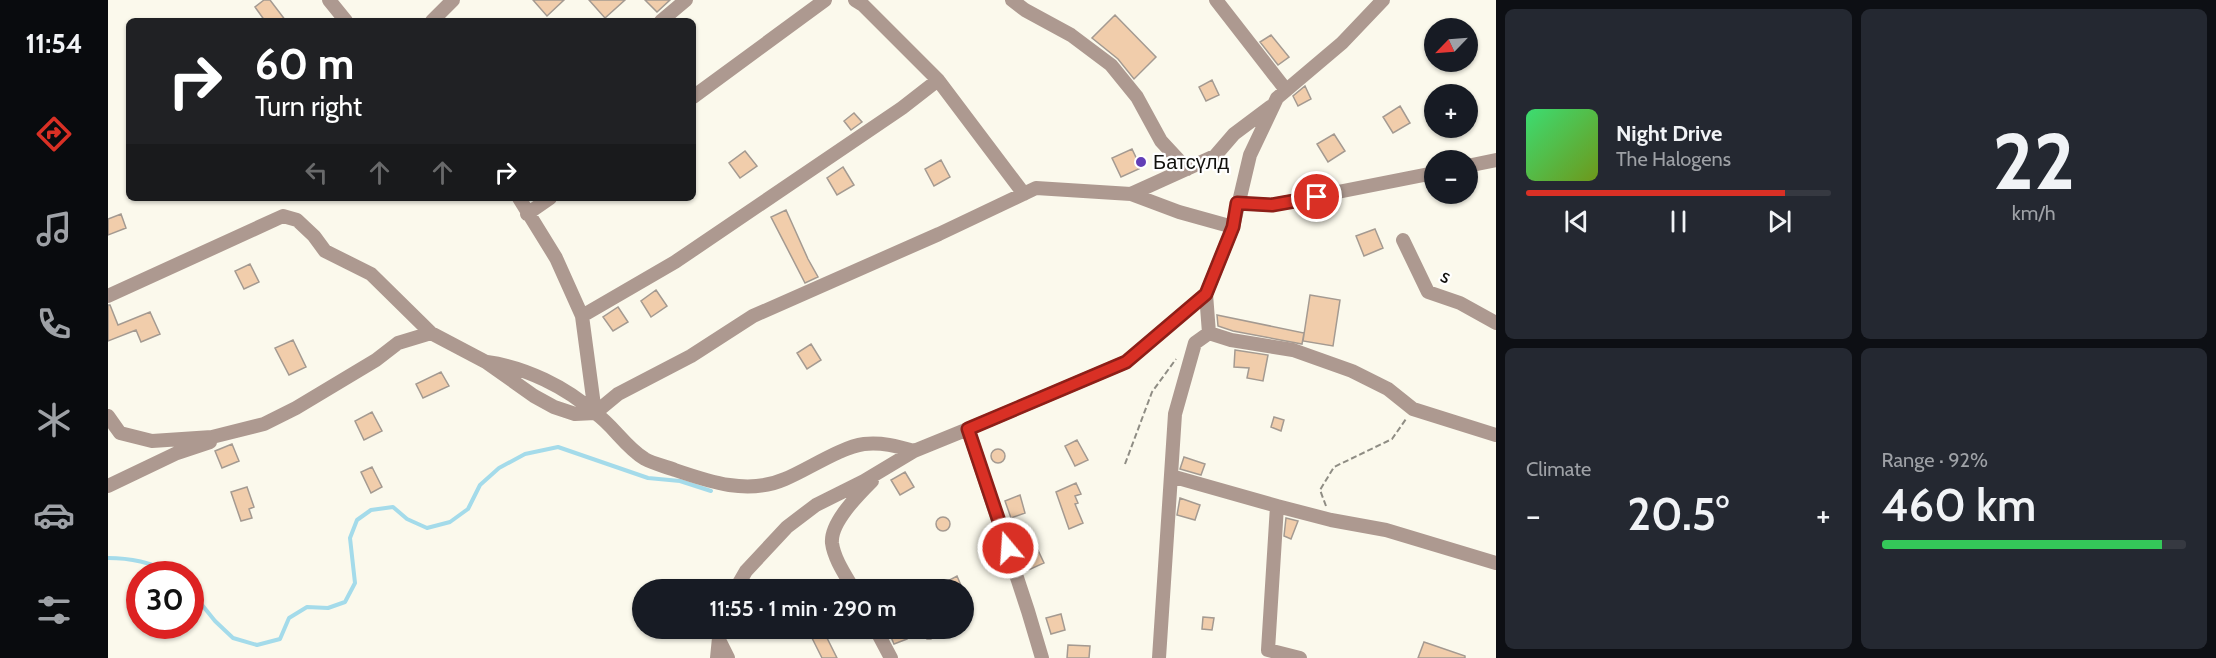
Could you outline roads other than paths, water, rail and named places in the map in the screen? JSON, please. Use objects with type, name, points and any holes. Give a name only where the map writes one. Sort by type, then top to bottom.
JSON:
[{"type":"street","points":[[329,0],[344,18]]},
{"type":"street","points":[[435,18],[453,0]]},
{"type":"street","points":[[665,18],[686,0]]},
{"type":"street","points":[[696,95],[825,0]]},
{"type":"street","points":[[855,0],[863,5],[938,80],[1024,194]]},
{"type":"street","points":[[1012,0],[1025,10],[1071,35],[1111,65],[1137,97],[1161,141],[1187,169]]},
{"type":"street","points":[[1216,0],[1286,90]]},
{"type":"street","points":[[1209,333],[1206,294],[1233,227],[1250,155],[1277,98],[1342,44],[1383,0]]},
{"type":"street","points":[[582,316],[675,262],[902,108],[938,80]]},
{"type":"street","points":[[1131,194],[1215,156],[1234,134],[1274,105]]},
{"type":"street","points":[[1478,164],[1496,160]]},
{"type":"street","points":[[1237,203],[1272,205],[1424,175]]},
{"type":"street","points":[[108,296],[283,216],[297,219],[325,250],[371,274],[431,333],[486,362],[534,396],[554,407],[575,414],[595,413],[618,394],[691,356],[753,316],[917,244],[1036,188],[1131,194],[1179,212],[1233,227]]},
{"type":"street","points":[[520,201],[556,258],[582,316],[595,413],[608,422],[644,459],[705,480],[737,487],[757,487],[784,480],[863,444],[891,445],[914,451]]},
{"type":"street","points":[[527,214],[546,201]]},
{"type":"street","name":"s","points":[[1403,240],[1428,292],[1460,303],[1496,323]]},
{"type":"street","points":[[741,579],[787,527],[816,505],[914,451],[1126,362],[1206,294]]},
{"type":"street","points":[[108,416],[120,433],[152,441],[216,436],[264,424],[296,408],[376,360],[398,343],[431,333]]},
{"type":"street","points":[[1209,333],[1231,340],[1293,350],[1352,371],[1388,389],[1413,409],[1496,435]]},
{"type":"street","points":[[1159,658],[1175,414],[1195,343],[1209,333]]},
{"type":"street","points":[[968,429],[1042,658]]},
{"type":"street","points":[[108,486],[177,453],[208,443],[216,436]]},
{"type":"street","points":[[848,579],[832,544],[833,530],[861,492],[884,468]]},
{"type":"street","points":[[1171,476],[1330,520],[1386,530],[1496,563]]},
{"type":"street","points":[[1278,506],[1268,650],[1300,658]]},
{"type":"street","points":[[717,658],[719,639]]},
{"type":"street","points":[[721,639],[728,658]]},
{"type":"street","points":[[881,639],[891,658]]},
{"type":"waterway","points":[[204,607],[233,638],[257,645],[280,639],[289,618],[307,607],[328,608],[345,602],[355,583],[350,538],[357,520],[371,510],[393,507],[407,519],[427,528],[450,522],[468,509],[480,485],[499,468],[525,454],[558,447],[648,478],[680,481],[711,491]]},
{"type":"waterway","points":[[108,558],[135,561]]},
{"type":"place","name":"Батсүлд","points":[[1141,162]]}]
